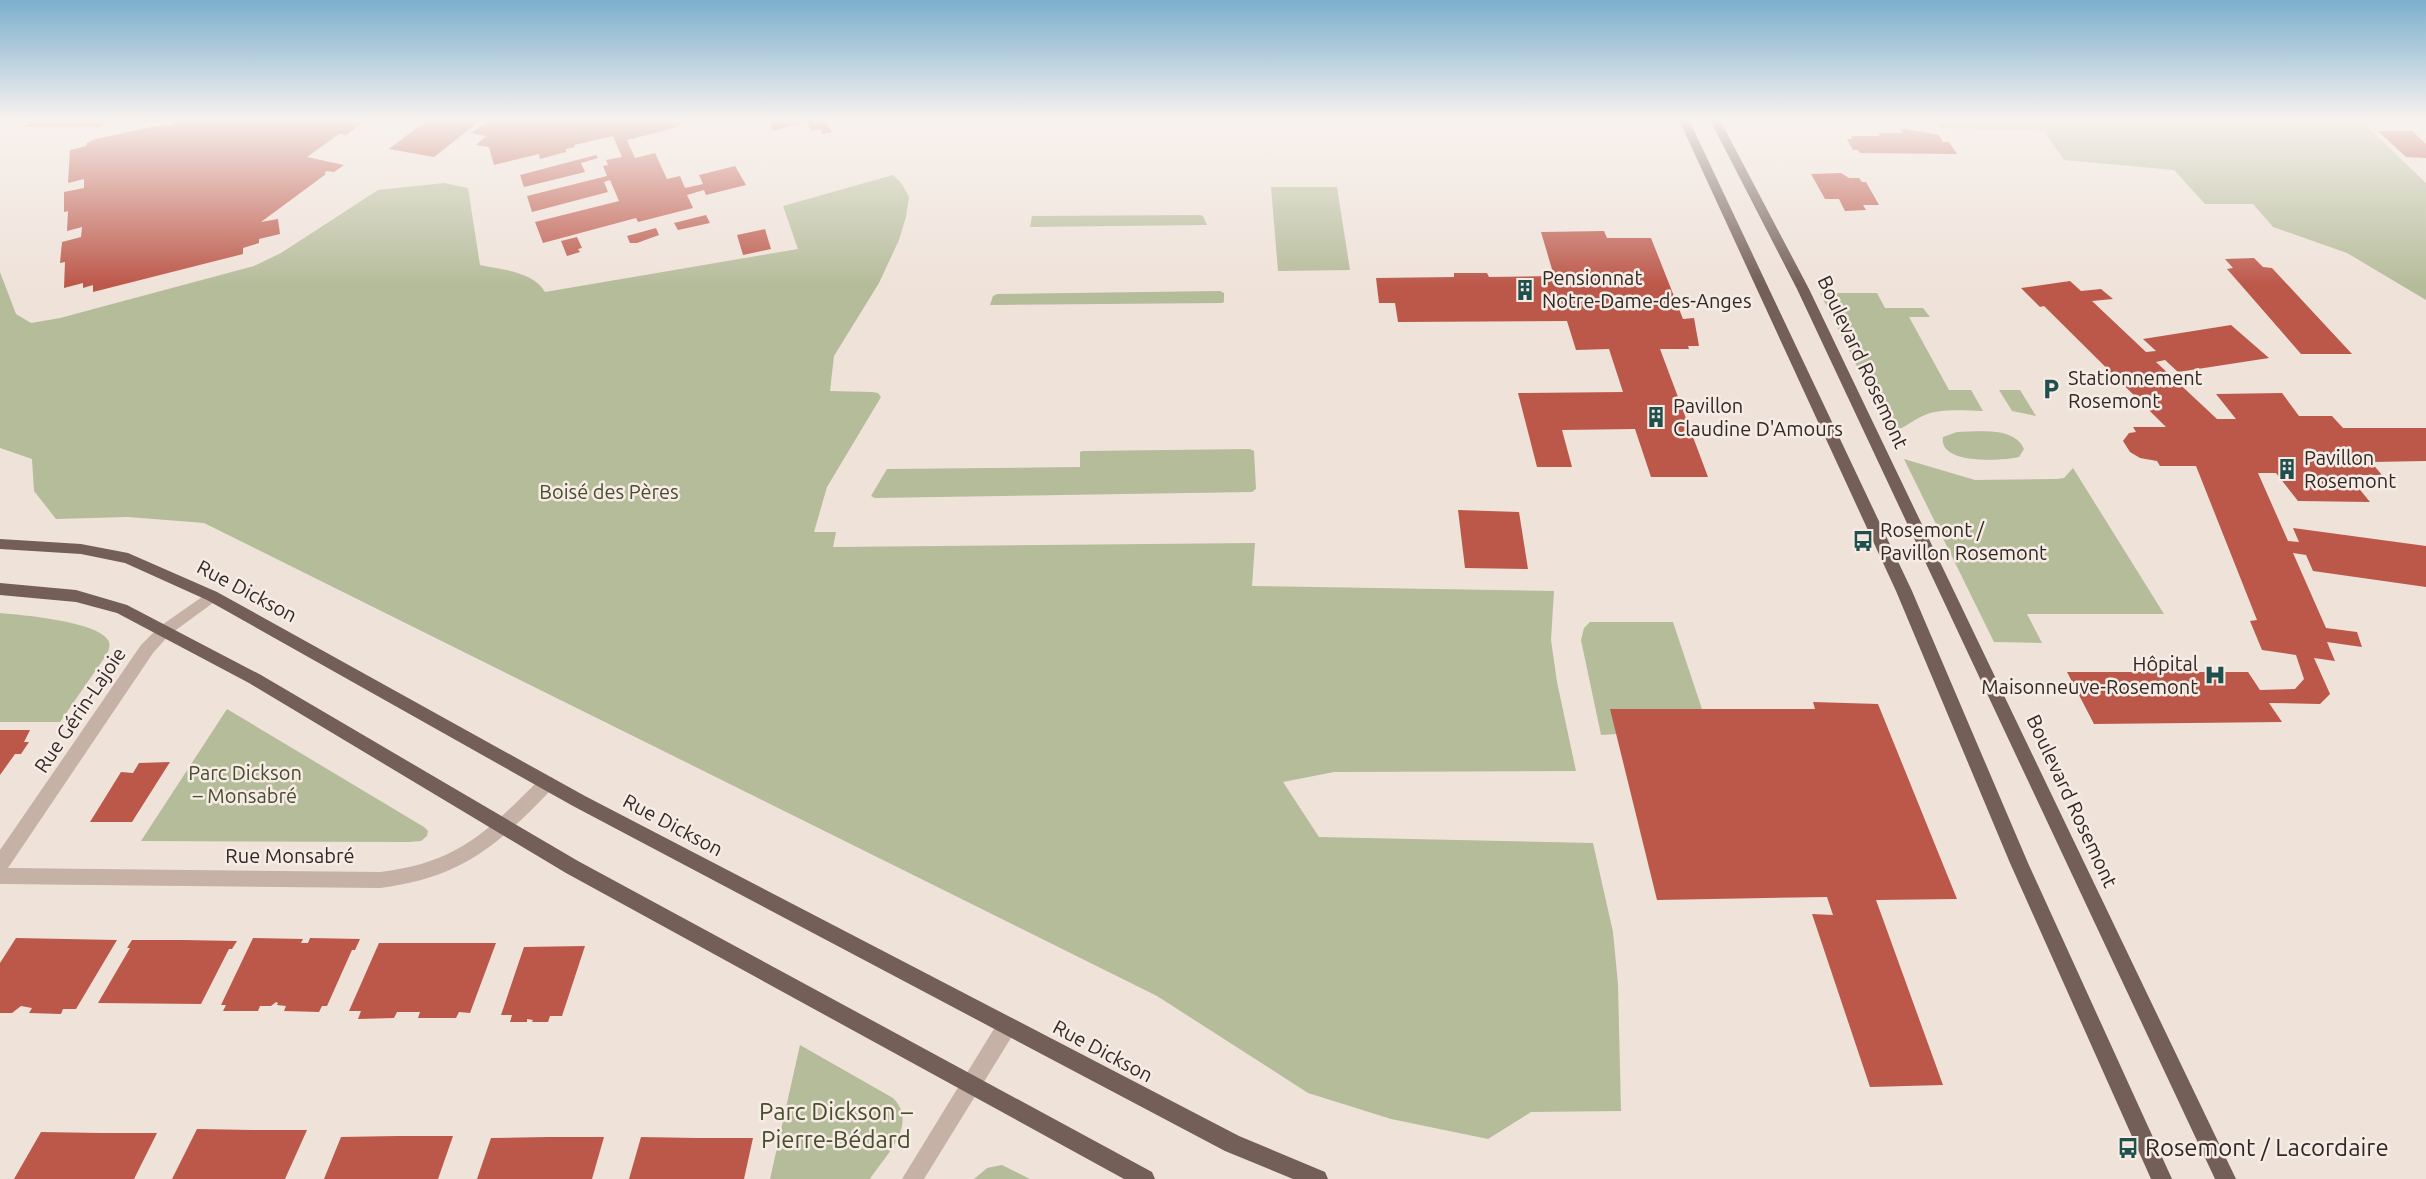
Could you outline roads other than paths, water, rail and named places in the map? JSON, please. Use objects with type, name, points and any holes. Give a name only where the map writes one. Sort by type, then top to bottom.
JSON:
[{"type":"main road","points":[[1710,175],[1904,591],[2019,863],[2162,1179]]},
{"type":"main road","name":"Boulevard Rosemont","points":[[1744,175],[1803,289],[2226,1179]]},
{"type":"main road","name":"Rue Dickson","points":[[0,544],[81,549],[128,558],[212,596],[547,783],[1007,1026],[1232,1144],[1318,1179]]},
{"type":"main road","points":[[0,589],[76,596],[122,609],[255,679],[582,873],[1145,1179]]},
{"type":"street","name":"Rue Gérin-Lajoie","points":[[0,865],[147,649],[164,631],[212,596]]},
{"type":"street","name":"Rue Monsabré","points":[[0,876],[397,879],[434,871],[453,863],[504,827],[547,783]]},
{"type":"street","points":[[912,1179],[1007,1026]]},
{"type":"place","name":"Pensionnat Notre-Dame-des-Anges","points":[[1525,290]]},
{"type":"place","name":"Stationnement Rosemont","points":[[2051,389]]},
{"type":"place","name":"Pavillon Claudine D'Amours","points":[[1656,417]]},
{"type":"place","name":"Pavillon Rosemont","points":[[2287,469]]},
{"type":"place","name":"Rosemont / Pavillon Rosemont","points":[[1863,541]]},
{"type":"place","name":"Hôpital Maisonneuve-Rosemont","points":[[2215,675]]},
{"type":"place","name":"Rosemont / Lacordaire","points":[[2128,1148]]},
{"type":"park label","name":"Boisé des Pères","points":[[609,492]]},
{"type":"park label","name":"Parc Dickson – Monsabré","points":[[245,784]]},
{"type":"park label","name":"Parc Dickson – Pierre-Bédard","points":[[836,1126]]}]
